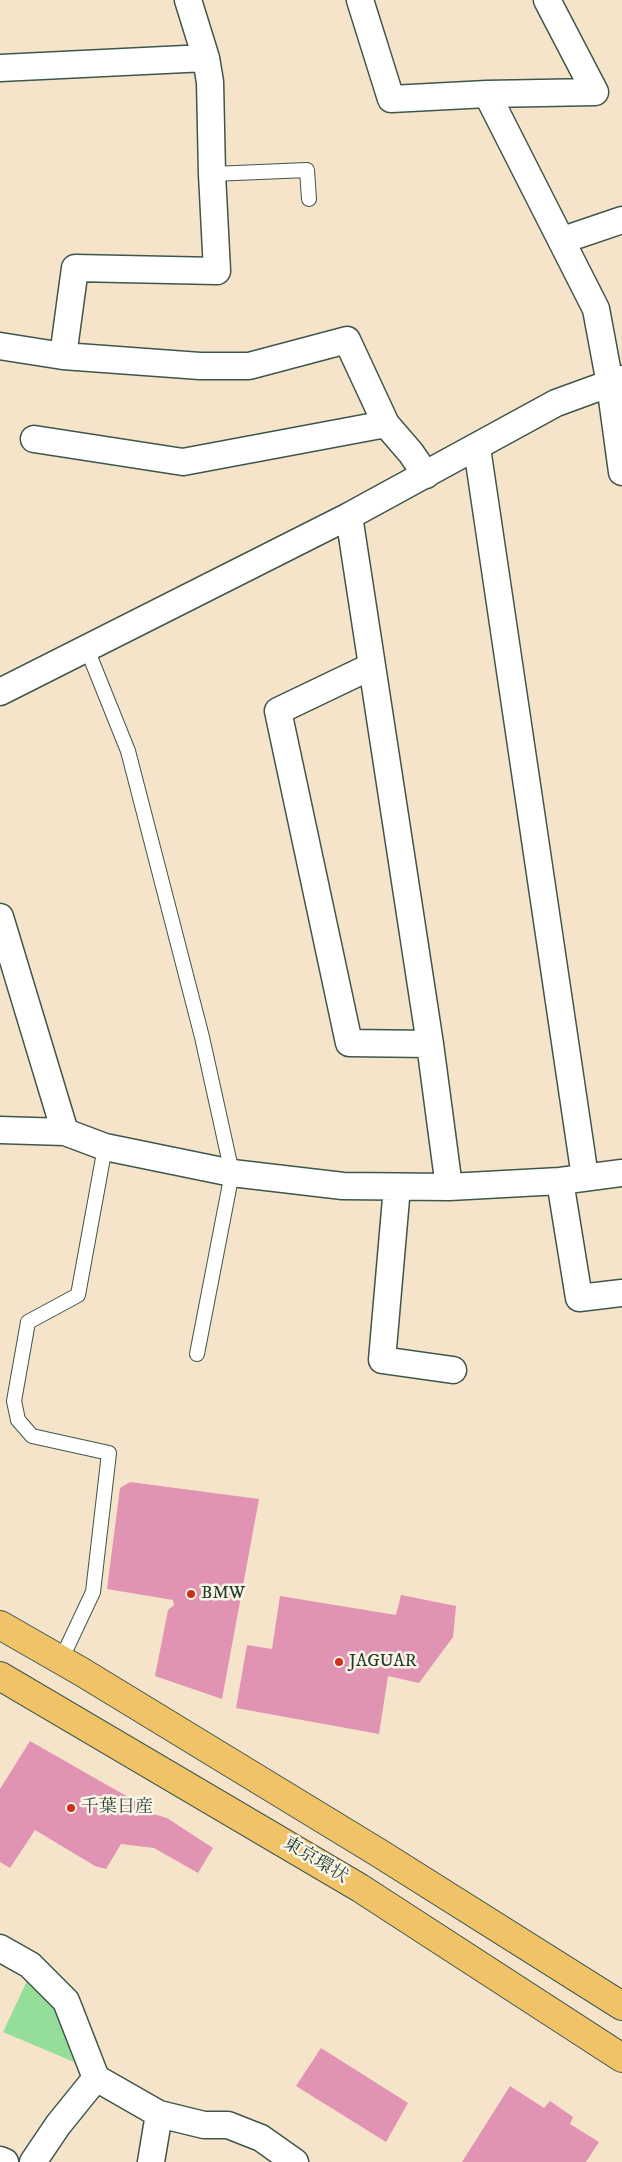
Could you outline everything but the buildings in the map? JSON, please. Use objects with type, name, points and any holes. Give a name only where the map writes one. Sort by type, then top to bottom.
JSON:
[{"type":"highway","points":[[0,1625],[379,1853],[622,2006]]},
{"type":"highway","name":"東京環状","points":[[0,1676],[360,1888],[622,2058]]},
{"type":"street","points":[[63,356],[75,268],[217,272],[210,82],[206,58],[188,0]]},
{"type":"street","points":[[360,0],[391,99],[487,94],[595,92],[547,0]]},
{"type":"street","points":[[0,68],[206,58]]},
{"type":"street","points":[[487,94],[563,240],[596,309],[616,381],[622,472]]},
{"type":"street","points":[[563,240],[622,220]]},
{"type":"street","points":[[0,346],[63,356],[200,366],[249,366],[347,340],[386,424],[410,452],[426,475]]},
{"type":"street","points":[[0,692],[349,516],[556,404],[616,381]]},
{"type":"street","points":[[34,439],[183,462],[386,424]]},
{"type":"street","points":[[477,448],[572,1179],[579,1298],[622,1293]]},
{"type":"street","points":[[349,516],[430,1044],[449,1187]]},
{"type":"street","points":[[372,666],[278,711],[349,1043],[430,1044]]},
{"type":"street","points":[[0,917],[65,1132]]},
{"type":"street","points":[[0,1130],[65,1132],[105,1147],[232,1173],[343,1186],[449,1187],[572,1179],[622,1173]]},
{"type":"street","points":[[397,1187],[382,1360],[453,1370]]},
{"type":"street","points":[[0,1948],[30,1965],[66,2001],[96,2078],[159,2114],[204,2125],[228,2125],[261,2138],[295,2162]]},
{"type":"street","points":[[33,2162],[58,2125],[96,2078]]},
{"type":"street","points":[[151,2162],[159,2114]]},
{"type":"street","points":[[0,2160],[5,2162]]},
{"type":"lane","points":[[212,174],[307,170],[309,199]]},
{"type":"lane","points":[[87,649],[128,751],[202,1037],[232,1173],[197,1354]]},
{"type":"lane","points":[[61,1660],[93,1592],[110,1453],[32,1436],[18,1420],[14,1401],[28,1322],[78,1295],[105,1147]]},
{"type":"green space","points":[[27,1981],[54,2007],[74,2062],[3,2032]]},
{"type":"place","name":"BMW","points":[[191,1594]]},
{"type":"place","name":"JAGUAR","points":[[339,1662]]},
{"type":"place","name":"千葉日産","points":[[71,1808]]}]
